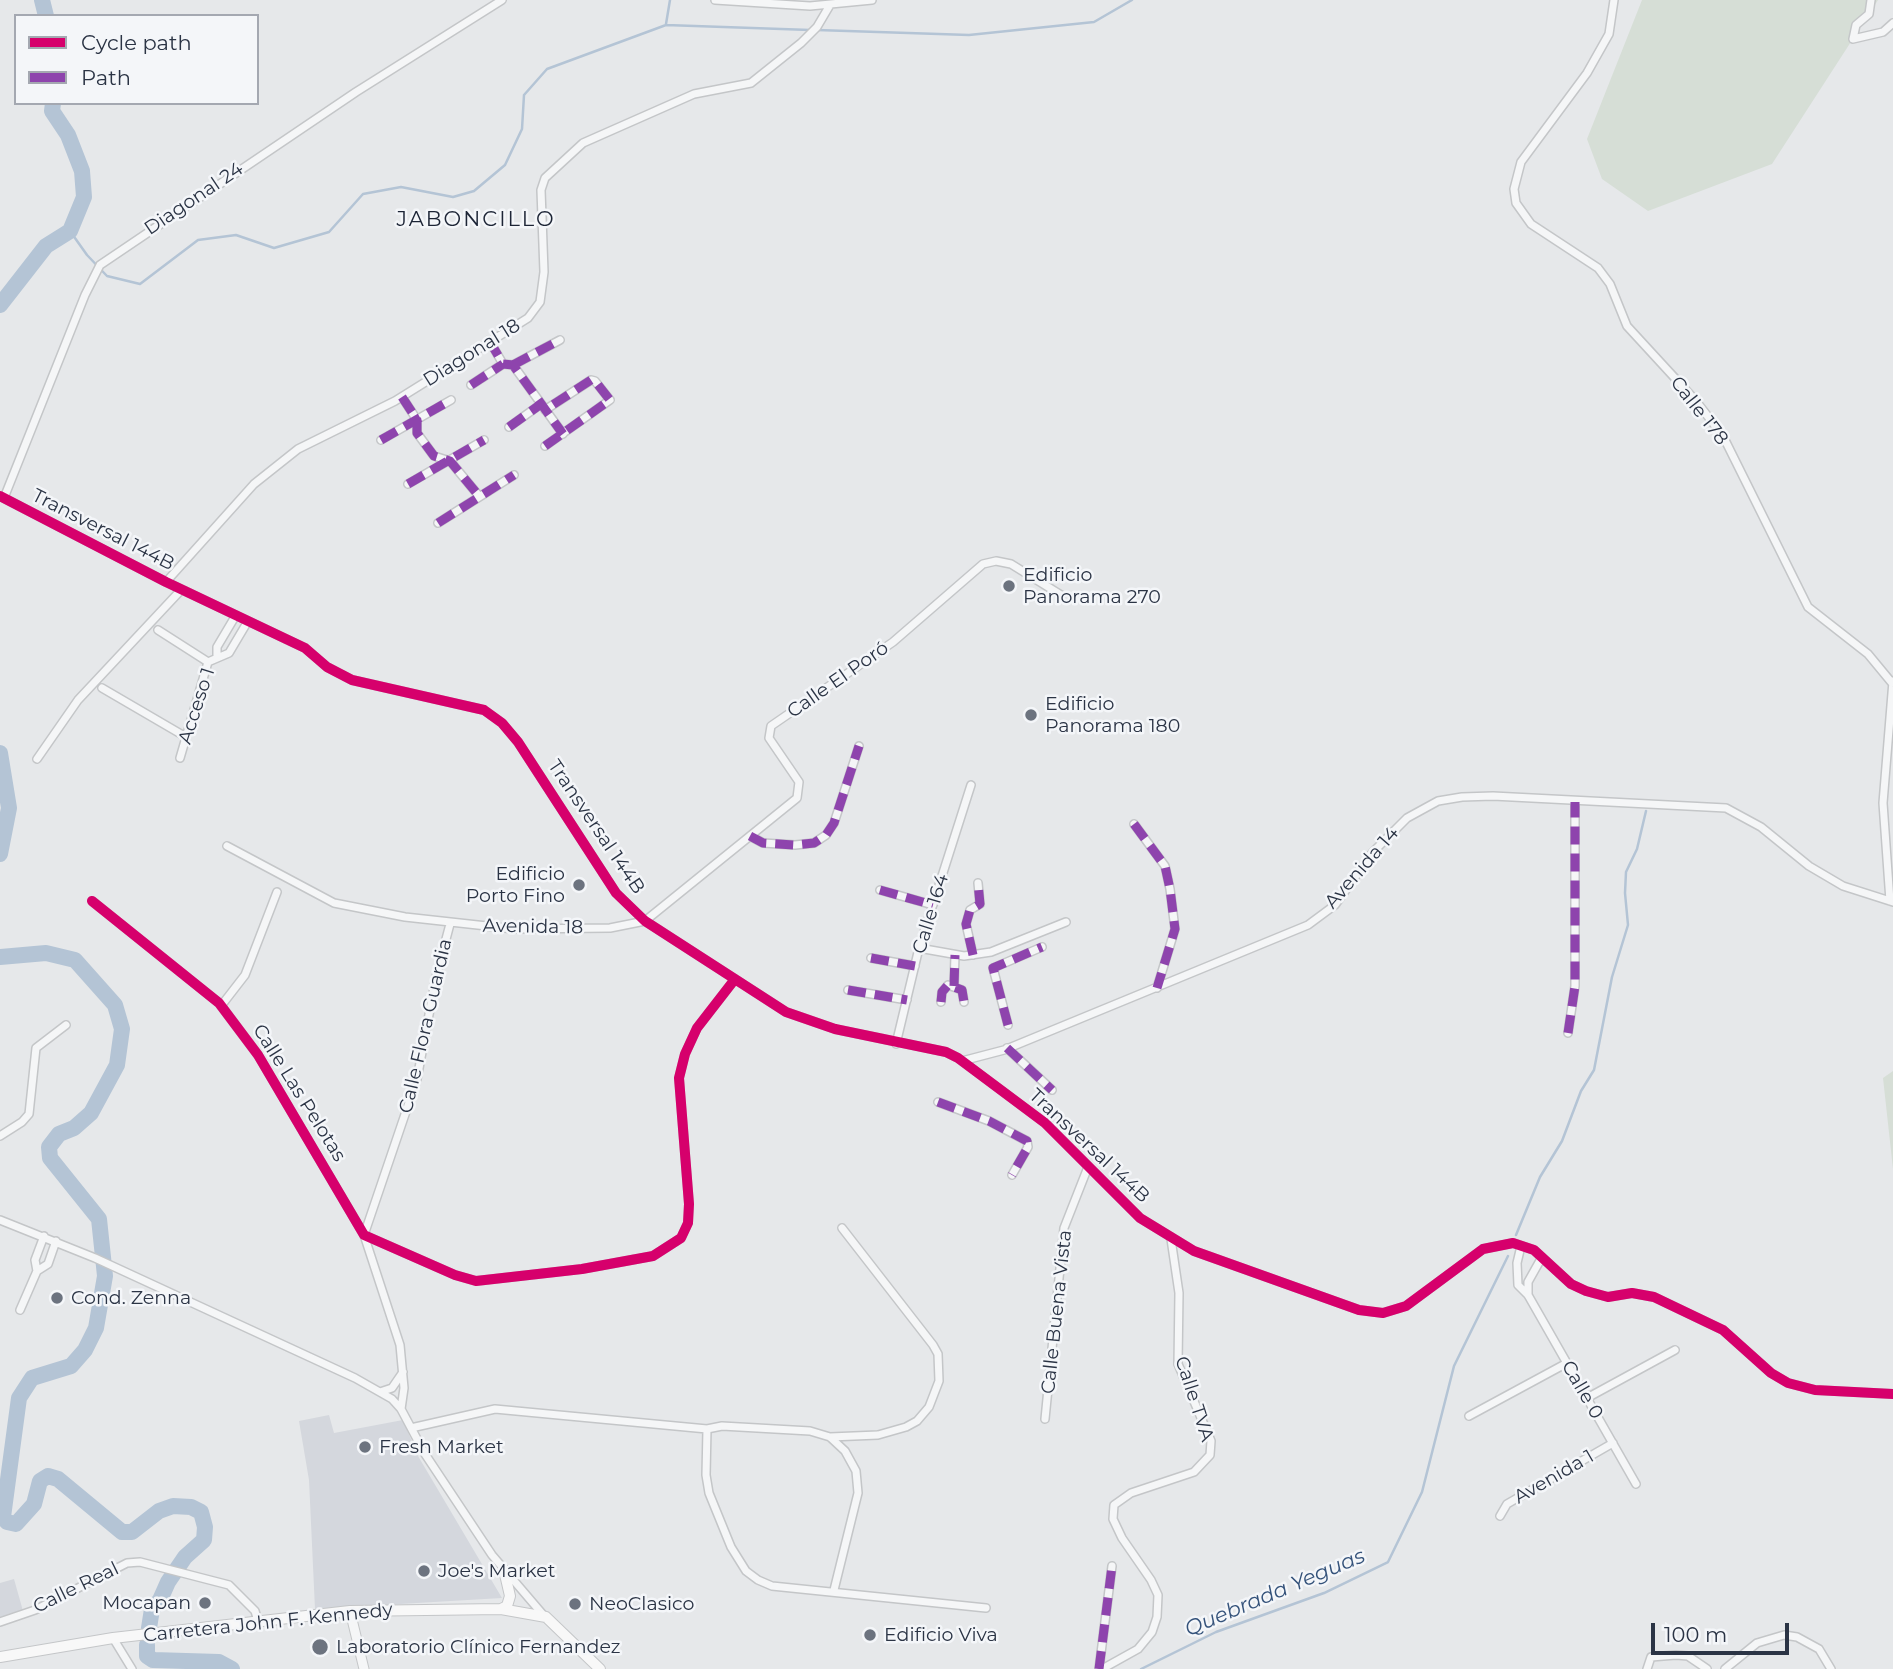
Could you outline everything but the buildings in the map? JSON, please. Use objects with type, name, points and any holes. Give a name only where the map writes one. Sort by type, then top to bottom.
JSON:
[{"type":"main road","points":[[501,1609],[507,1606],[510,1596],[504,1570]]},
{"type":"main road","name":"Carretera John F. Kennedy","points":[[0,1657],[113,1638],[350,1611],[501,1609],[546,1617]]},
{"type":"main road","points":[[546,1617],[600,1669]]},
{"type":"street","name":"Diagonal 24","points":[[2,497],[85,295],[100,265],[345,99],[502,0]]},
{"type":"street","points":[[715,0],[830,5],[872,0]]},
{"type":"street","name":"Calle 178","points":[[1614,0],[1609,34],[1587,73],[1521,162],[1514,189],[1516,203],[1531,224],[1598,268],[1610,284],[1627,326],[1696,401],[1723,436],[1808,607],[1868,654],[1892,681],[1883,803],[1892,901]]},
{"type":"street","points":[[1871,0],[1869,15],[1856,25],[1853,39],[1884,32],[1893,23]]},
{"type":"street","name":"Diagonal 18","points":[[166,582],[254,484],[289,456],[402,397],[489,340],[519,325],[540,302],[544,272],[541,190],[545,178],[583,143],[694,94],[751,83],[807,36],[830,5]]},
{"type":"street","points":[[489,340],[503,364]]},
{"type":"street","points":[[471,385],[503,364],[513,365],[560,340]]},
{"type":"street","points":[[513,365],[563,434]]},
{"type":"street","points":[[509,428],[591,380],[595,381],[610,403],[545,446]]},
{"type":"street","points":[[402,397],[416,420],[417,433],[434,456],[450,461],[479,496]]},
{"type":"street","points":[[380,440],[451,400]]},
{"type":"street","points":[[408,484],[484,440]]},
{"type":"street","points":[[438,523],[514,475]]},
{"type":"street","name":"Transversal 144B","points":[[2,497],[181,590],[305,648],[327,667],[352,680],[484,710],[502,723],[518,742],[616,893],[645,921],[786,1012],[835,1029],[896,1044],[946,1052],[962,1061],[1045,1123],[1140,1218],[1171,1239],[1240,1270],[1359,1310],[1383,1313],[1406,1306],[1483,1249],[1503,1244],[1521,1246]]},
{"type":"street","name":"Calle El Poró","points":[[645,921],[799,793],[799,782],[769,738],[772,726],[893,642],[983,564],[996,561],[1011,564],[1061,595]]},
{"type":"street","points":[[37,759],[78,700],[181,590]]},
{"type":"street","name":"Acceso 1","points":[[217,657],[217,647],[236,615]]},
{"type":"street","name":"Acceso 1","points":[[180,758],[208,662],[229,653],[248,621]]},
{"type":"street","points":[[158,630],[208,662]]},
{"type":"street","points":[[102,688],[186,737]]},
{"type":"street","points":[[750,836],[763,843],[795,845],[814,843],[826,835],[834,823],[859,746]]},
{"type":"street","name":"Calle 164","points":[[896,1044],[919,948],[971,785]]},
{"type":"street","name":"Avenida 14","points":[[962,1061],[1007,1048],[1308,925],[1335,905],[1373,852],[1407,818],[1438,802],[1482,796],[1726,808],[1761,827],[1809,866],[1843,886],[1892,901]]},
{"type":"street","points":[[1569,1033],[1575,986],[1575,802]]},
{"type":"street","points":[[569,821],[575,813]]},
{"type":"street","points":[[1134,824],[1165,866],[1170,889],[1175,929],[1157,988]]},
{"type":"street","name":"Avenida 18","points":[[227,846],[334,903],[450,925],[514,929],[610,929],[645,921]]},
{"type":"street","points":[[972,955],[965,931],[967,916],[980,904],[978,883]]},
{"type":"street","points":[[880,890],[933,905]]},
{"type":"street","points":[[221,1006],[245,975],[277,892]]},
{"type":"street","name":"Calle Las Pelotas","points":[[92,901],[221,1006],[258,1055],[364,1236]]},
{"type":"street","points":[[919,948],[955,955],[972,955],[1007,947],[1066,922]]},
{"type":"street","name":"Calle Flora Guardia","points":[[364,1236],[417,1079],[436,977],[450,925]]},
{"type":"street","points":[[1008,1025],[993,968],[1039,948],[1031,937]]},
{"type":"street","points":[[954,986],[955,955]]},
{"type":"street","points":[[871,958],[915,966]]},
{"type":"street","points":[[364,1236],[455,1275],[476,1281],[582,1269],[653,1256],[668,1249],[681,1238],[688,1223],[689,1204],[680,1096],[684,1054],[697,1028],[735,979]]},
{"type":"street","points":[[941,1002],[945,988],[954,986],[962,990],[964,1002]]},
{"type":"street","points":[[848,990],[907,1000]]},
{"type":"street","points":[[0,1136],[22,1122],[29,1114],[36,1048],[66,1025]]},
{"type":"street","points":[[1007,1048],[1052,1090]]},
{"type":"street","points":[[938,1102],[989,1121],[1027,1141],[1028,1147],[1012,1175]]},
{"type":"street","name":"Calle Buena Vista","points":[[1045,1419],[1065,1228],[1088,1167]]},
{"type":"street","points":[[0,1220],[95,1258],[380,1392],[401,1409],[440,1478],[504,1570],[546,1617]]},
{"type":"street","points":[[411,1428],[495,1409],[708,1429],[723,1426],[784,1429],[830,1437],[878,1434],[906,1427],[917,1421],[929,1407],[939,1381],[938,1354],[842,1228]]},
{"type":"street","points":[[20,1310],[37,1270],[35,1260],[44,1236]]},
{"type":"street","points":[[364,1236],[395,1325],[404,1371],[401,1409]]},
{"type":"street","name":"Calle TVA","points":[[1100,1669],[1138,1649],[1152,1632],[1157,1617],[1157,1595],[1152,1580],[1122,1538],[1113,1519],[1114,1504],[1131,1493],[1194,1472],[1210,1455],[1211,1441],[1178,1364],[1179,1293],[1171,1239]]},
{"type":"street","points":[[37,1270],[48,1264],[56,1241]]},
{"type":"street","points":[[1521,1246],[1542,1257],[1571,1284],[1586,1292],[1608,1297],[1632,1293],[1654,1297],[1723,1330],[1771,1373],[1788,1383],[1815,1390],[1893,1395]]},
{"type":"street","name":"Calle 0","points":[[1521,1246],[1516,1274],[1518,1285],[1528,1295],[1636,1484]]},
{"type":"street","points":[[1528,1295],[1528,1282],[1542,1257]]},
{"type":"street","points":[[1587,1398],[1675,1350]]},
{"type":"street","points":[[1469,1416],[1567,1363]]},
{"type":"street","points":[[380,1392],[393,1388],[404,1371]]},
{"type":"street","points":[[708,1429],[706,1465],[709,1493],[731,1547],[746,1571],[772,1586],[834,1590],[986,1608]]},
{"type":"street","points":[[830,1437],[852,1461],[859,1481],[834,1590]]},
{"type":"street","name":"Avenida 1","points":[[1500,1516],[1507,1504],[1613,1443]]},
{"type":"street","name":"Calle Real","points":[[0,1622],[35,1610],[127,1563],[141,1562],[216,1579],[229,1586],[255,1611],[258,1622]]},
{"type":"street","points":[[1100,1669],[1112,1566]]},
{"type":"street","points":[[350,1611],[364,1669]]},
{"type":"street","points":[[1725,1669],[1757,1643],[1784,1635],[1810,1642],[1827,1658],[1831,1669]]},
{"type":"street","points":[[113,1638],[132,1669]]},
{"type":"street","points":[[1647,1669],[1651,1657],[1676,1655],[1688,1656],[1707,1669]]},
{"type":"shaded area","points":[[1642,0],[1878,0],[1772,164],[1648,211],[1602,179],[1587,139]]},
{"type":"shaded area","points":[[1893,1071],[1893,1169],[1883,1078]]},
{"type":"shaded area","points":[[329,1415],[334,1433],[403,1420],[418,1456],[502,1598],[315,1609],[309,1480],[299,1421]]},
{"type":"shaded area","points":[[14,1579],[23,1611],[0,1619],[0,1583]]},
{"type":"waterway","points":[[42,0],[46,14]]},
{"type":"waterway","points":[[666,24],[670,0]]},
{"type":"waterway","points":[[817,30],[969,35],[1094,22],[1132,0]]},
{"type":"waterway","points":[[70,231],[87,255],[107,276],[140,284],[198,240],[236,235],[274,248],[329,232],[363,194],[401,187],[453,197],[474,191],[505,165],[522,129],[524,95],[547,69],[666,25],[810,30]]},
{"type":"waterway","points":[[0,305],[46,246],[70,231],[84,197],[82,171],[68,135],[52,111],[53,105]]},
{"type":"waterway","points":[[0,753],[9,808],[0,854]]},
{"type":"waterway","name":"Quebrada Yeguas","points":[[1516,1235],[1540,1177],[1562,1141],[1581,1091],[1594,1070],[1612,977],[1628,925],[1626,872],[1637,849],[1646,811]]},
{"type":"waterway","points":[[0,957],[46,953],[75,960],[115,1005],[122,1029],[117,1065],[91,1113],[74,1128],[59,1134],[49,1147],[50,1158],[99,1219],[105,1276],[96,1328],[85,1350],[71,1366],[32,1378],[19,1398],[3,1517],[7,1522],[16,1524],[34,1504],[40,1481],[48,1476],[58,1479],[122,1532],[132,1532],[159,1511],[173,1506],[191,1507],[201,1512],[205,1527],[204,1540],[185,1557],[168,1582],[160,1600],[152,1609],[149,1628]]},
{"type":"waterway","name":"Quebrada Yeguas","points":[[1141,1669],[1216,1632],[1324,1593],[1388,1562],[1422,1492],[1454,1366],[1508,1256]]},
{"type":"waterway","points":[[147,1645],[147,1656],[153,1660],[219,1662],[232,1669]]},
{"type":"marked path","points":[[489,340],[503,364],[513,365],[563,434]]},
{"type":"marked path","points":[[513,365],[560,340]]},
{"type":"marked path","points":[[471,385],[503,364]]},
{"type":"marked path","points":[[545,410],[591,380],[595,381],[610,400],[545,446]]},
{"type":"marked path","points":[[402,397],[417,420],[417,433],[434,456],[450,461],[479,496]]},
{"type":"marked path","points":[[381,440],[451,400]]},
{"type":"marked path","points":[[509,427],[541,404]]},
{"type":"marked path","points":[[408,484],[484,440]]},
{"type":"marked path","points":[[438,523],[514,475]]},
{"type":"marked path","points":[[750,836],[763,843],[795,845],[814,843],[826,835],[834,823],[859,746]]},
{"type":"marked path","points":[[1568,1033],[1575,986],[1575,802]]},
{"type":"marked path","points":[[1134,824],[1165,866],[1170,889],[1175,929],[1157,988]]},
{"type":"marked path","points":[[973,955],[966,924],[970,910],[980,904],[978,883]]},
{"type":"marked path","points":[[880,890],[933,905]]},
{"type":"marked path","points":[[1008,1025],[993,968],[1042,947]]},
{"type":"marked path","points":[[954,986],[955,955]]},
{"type":"marked path","points":[[871,958],[915,966]]},
{"type":"marked path","points":[[941,1002],[942,992],[948,985],[962,990],[964,1002]]},
{"type":"marked path","points":[[848,990],[907,1000]]},
{"type":"marked path","points":[[1007,1048],[1052,1090]]},
{"type":"marked path","points":[[938,1102],[989,1121],[1027,1141],[1028,1147],[1012,1175]]},
{"type":"marked path","points":[[1099,1669],[1112,1566]]},
{"type":"cycle path","points":[[0,496],[166,582],[305,648],[327,667],[352,680],[484,710],[502,723],[518,742],[616,893],[645,921],[786,1012],[835,1029],[946,1052],[958,1058],[1045,1123],[1140,1218],[1194,1251],[1359,1310],[1383,1313],[1406,1306],[1483,1249],[1513,1243],[1534,1250],[1571,1284],[1586,1291],[1608,1297],[1632,1293],[1654,1297],[1723,1330],[1771,1373],[1788,1383],[1815,1390],[1893,1394]]},
{"type":"cycle path","points":[[92,901],[219,1003],[258,1055],[364,1235],[455,1275],[476,1281],[582,1269],[653,1256],[681,1238],[688,1223],[689,1204],[679,1078],[685,1054],[697,1028],[735,979]]},
{"type":"place","name":"Edificio Panorama 270","points":[[1009,586]]},
{"type":"place","name":"Edificio Panorama 180","points":[[1031,715]]},
{"type":"place","name":"Edificio Porto Fino","points":[[579,885]]},
{"type":"place","name":"Cond. Zenna","points":[[57,1298]]},
{"type":"place","name":"Fresh Market","points":[[365,1447]]},
{"type":"place","name":"Joe's Market","points":[[424,1571]]},
{"type":"place","name":"Mocapan","points":[[205,1603]]},
{"type":"place","name":"NeoClasico","points":[[575,1604]]},
{"type":"place","name":"Edificio Viva","points":[[870,1635]]},
{"type":"place","name":"Laboratorio Clínico Fernandez","points":[[320,1647]]},
{"type":"district","name":"JABONCILLO","points":[[476,220]]}]
